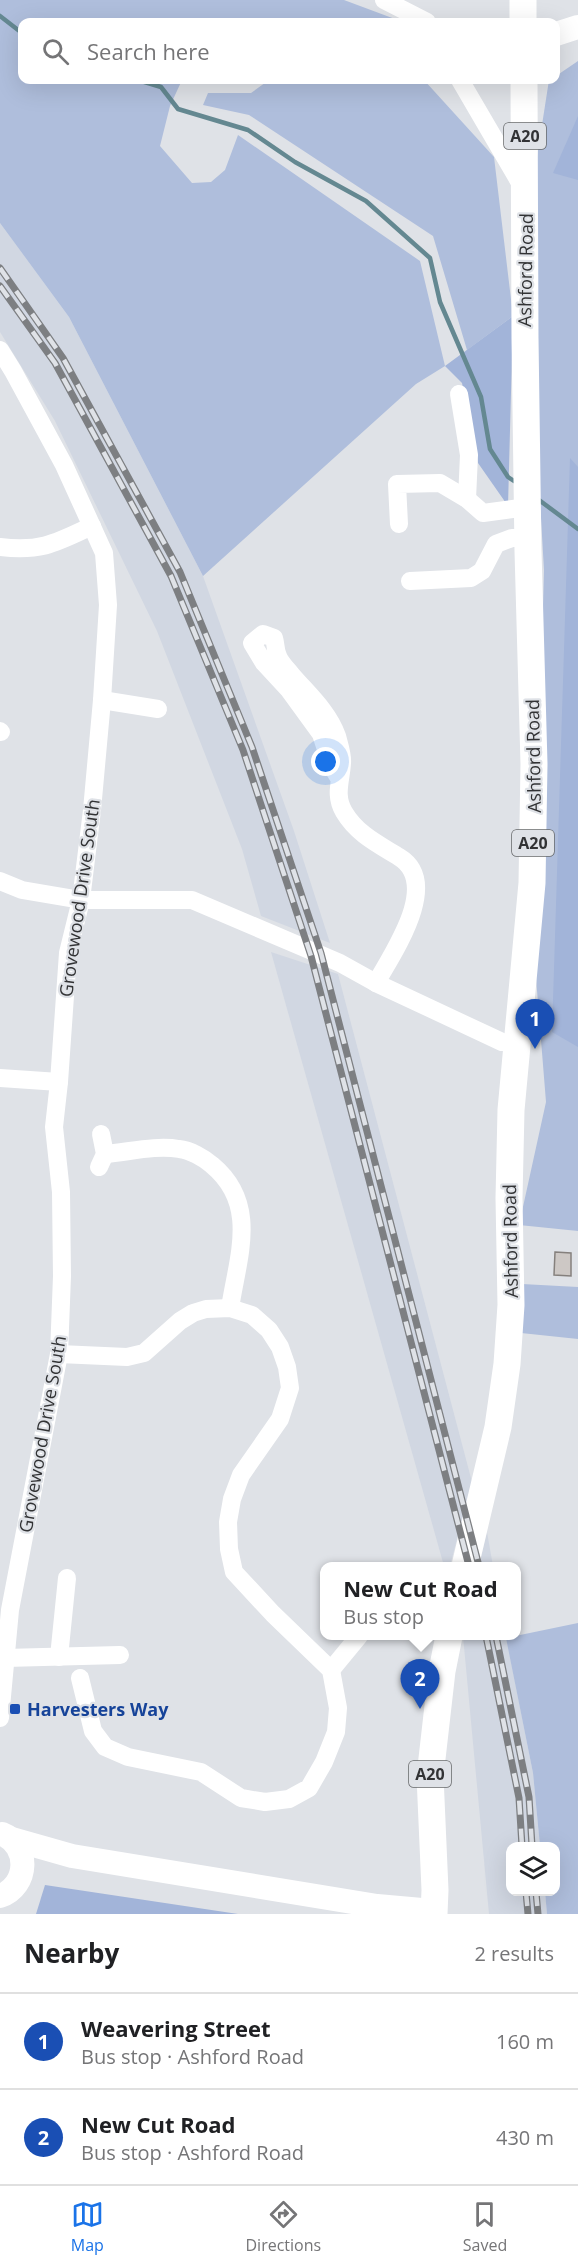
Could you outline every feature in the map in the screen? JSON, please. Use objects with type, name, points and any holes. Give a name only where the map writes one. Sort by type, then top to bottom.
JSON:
[{"type":"main road","points":[[523,0],[524,18]]},
{"type":"main road","name":"A20","points":[[524,84],[526,192]]},
{"type":"main road","name":"Ashford Road","points":[[466,1562],[498,1427],[507,1364],[511,1305],[510,1110],[532,883],[534,764],[527,507],[526,192]]},
{"type":"main road","name":"A20","points":[[434,1912],[430,1776],[442,1671],[448,1640]]},
{"type":"street","points":[[384,0],[420,18]]},
{"type":"street","points":[[560,32],[578,27]]},
{"type":"street","points":[[462,84],[526,192]]},
{"type":"street","name":"Grovewood Drive South","points":[[0,350],[64,465],[104,553],[108,605],[102,700],[81,900],[68,953],[54,1127],[61,1191],[62,1276],[58,1354],[5,1610],[0,1718]]},
{"type":"street","points":[[459,394],[469,455],[466,499]]},
{"type":"street","points":[[399,524],[397,484],[440,483],[483,513],[527,507]]},
{"type":"street","points":[[0,547],[24,550],[53,544],[92,526]]},
{"type":"street","points":[[410,581],[471,578],[482,571],[496,544],[512,538],[528,538]]},
{"type":"street","points":[[339,778],[331,765],[321,734],[289,690],[264,663],[252,643],[263,634],[274,638],[278,657],[323,709],[336,735],[343,761],[337,793],[341,808],[349,821],[361,834],[403,859],[413,872],[417,884],[415,902],[408,923],[376,983]]},
{"type":"street","points":[[102,700],[158,709]]},
{"type":"street","points":[[0,881],[22,890],[81,900],[192,900],[340,963],[376,983],[502,1042]]},
{"type":"street","points":[[0,1078],[59,1082]]},
{"type":"street","points":[[102,1134],[102,1161],[157,1149],[181,1149],[205,1160],[225,1176],[238,1198],[243,1223],[230,1308]]},
{"type":"street","points":[[58,1354],[127,1358],[144,1353],[180,1321],[193,1313],[206,1309],[230,1308],[252,1315],[269,1330],[280,1347],[287,1367],[290,1388],[280,1419],[241,1475],[232,1499],[228,1522],[227,1576],[273,1614],[331,1670],[338,1708],[336,1732],[317,1759],[309,1788],[289,1799],[265,1802],[240,1798],[201,1772],[128,1757],[105,1747],[93,1731],[80,1678]]},
{"type":"street","points":[[59,1657],[67,1578]]},
{"type":"street","points":[[331,1670],[355,1640]]},
{"type":"street","points":[[4,1658],[120,1655]]},
{"type":"street","points":[[4,1833],[72,1856],[377,1906],[434,1912]]},
{"type":"street","points":[[0,1896],[13,1889],[23,1870],[20,1849],[4,1833]]},
{"type":"street","points":[[19,1880],[40,1862],[72,1856]]},
{"type":"shaded area","points":[[0,0],[344,0],[392,18],[18,18],[18,84],[180,84],[170,106],[160,146],[192,183],[211,182],[225,170],[238,135],[420,261],[445,366],[416,384],[203,576],[69,317],[0,223]]},
{"type":"shaded area","points":[[578,61],[578,1231],[519,1225],[546,1102],[534,953],[544,570],[532,364],[537,157],[548,84],[560,84],[560,73]]},
{"type":"shaded area","points":[[263,84],[428,84],[494,157],[513,316],[467,350],[433,236],[249,115],[203,105],[208,93],[251,93]]},
{"type":"shaded area","points":[[578,116],[578,180],[553,173]]},
{"type":"shaded area","points":[[0,223],[69,317],[203,576],[294,831],[330,943],[261,916],[242,849],[157,631],[55,421],[0,332]]},
{"type":"shaded area","points":[[513,316],[508,506],[478,463],[462,383],[445,366]]},
{"type":"shaded area","points":[[570,458],[578,467],[578,1047],[552,1032]]},
{"type":"shaded area","points":[[271,952],[338,974],[472,1482],[451,1562],[443,1562]]},
{"type":"shaded area","points":[[522,1284],[578,1287],[578,1339],[521,1333]]},
{"type":"shaded area","points":[[487,1532],[492,1562],[480,1562]]},
{"type":"shaded area","points":[[578,1623],[578,1914],[547,1914],[545,1896],[560,1896],[560,1842],[540,1842],[533,1773],[506,1640],[521,1640],[521,1635]]},
{"type":"shaded area","points":[[463,1640],[507,1640],[533,1773],[540,1842],[506,1842],[506,1896],[545,1896],[547,1914],[489,1914]]},
{"type":"shaded area","points":[[45,1885],[238,1914],[36,1914]]},
{"type":"building","points":[[555,1252],[571,1253],[571,1276],[554,1275]]},
{"type":"waterway","points":[[0,16],[18,30]]},
{"type":"waterway","points":[[151,84],[161,87],[178,109],[248,130],[295,162],[366,201],[430,258],[440,302],[481,397],[490,449],[508,477],[514,481]]},
{"type":"waterway","points":[[539,500],[578,529]]},
{"type":"railway","points":[[0,268],[63,358],[180,572],[252,747],[321,953],[478,1562]]},
{"type":"railway","points":[[0,286],[55,363],[171,576],[243,750],[311,956],[468,1562]]},
{"type":"railway","points":[[487,1640],[519,1798],[522,1842]]},
{"type":"railway","points":[[497,1640],[529,1797],[532,1842]]},
{"type":"railway","points":[[526,1896],[528,1914]]},
{"type":"railway","points":[[536,1896],[538,1914]]},
{"type":"place","name":"Weavering Street","points":[[535,1049]]},
{"type":"place","name":"Harvesters Way","points":[[15,1709]]},
{"type":"place","name":"New Cut Road","points":[[420,1709]]}]
